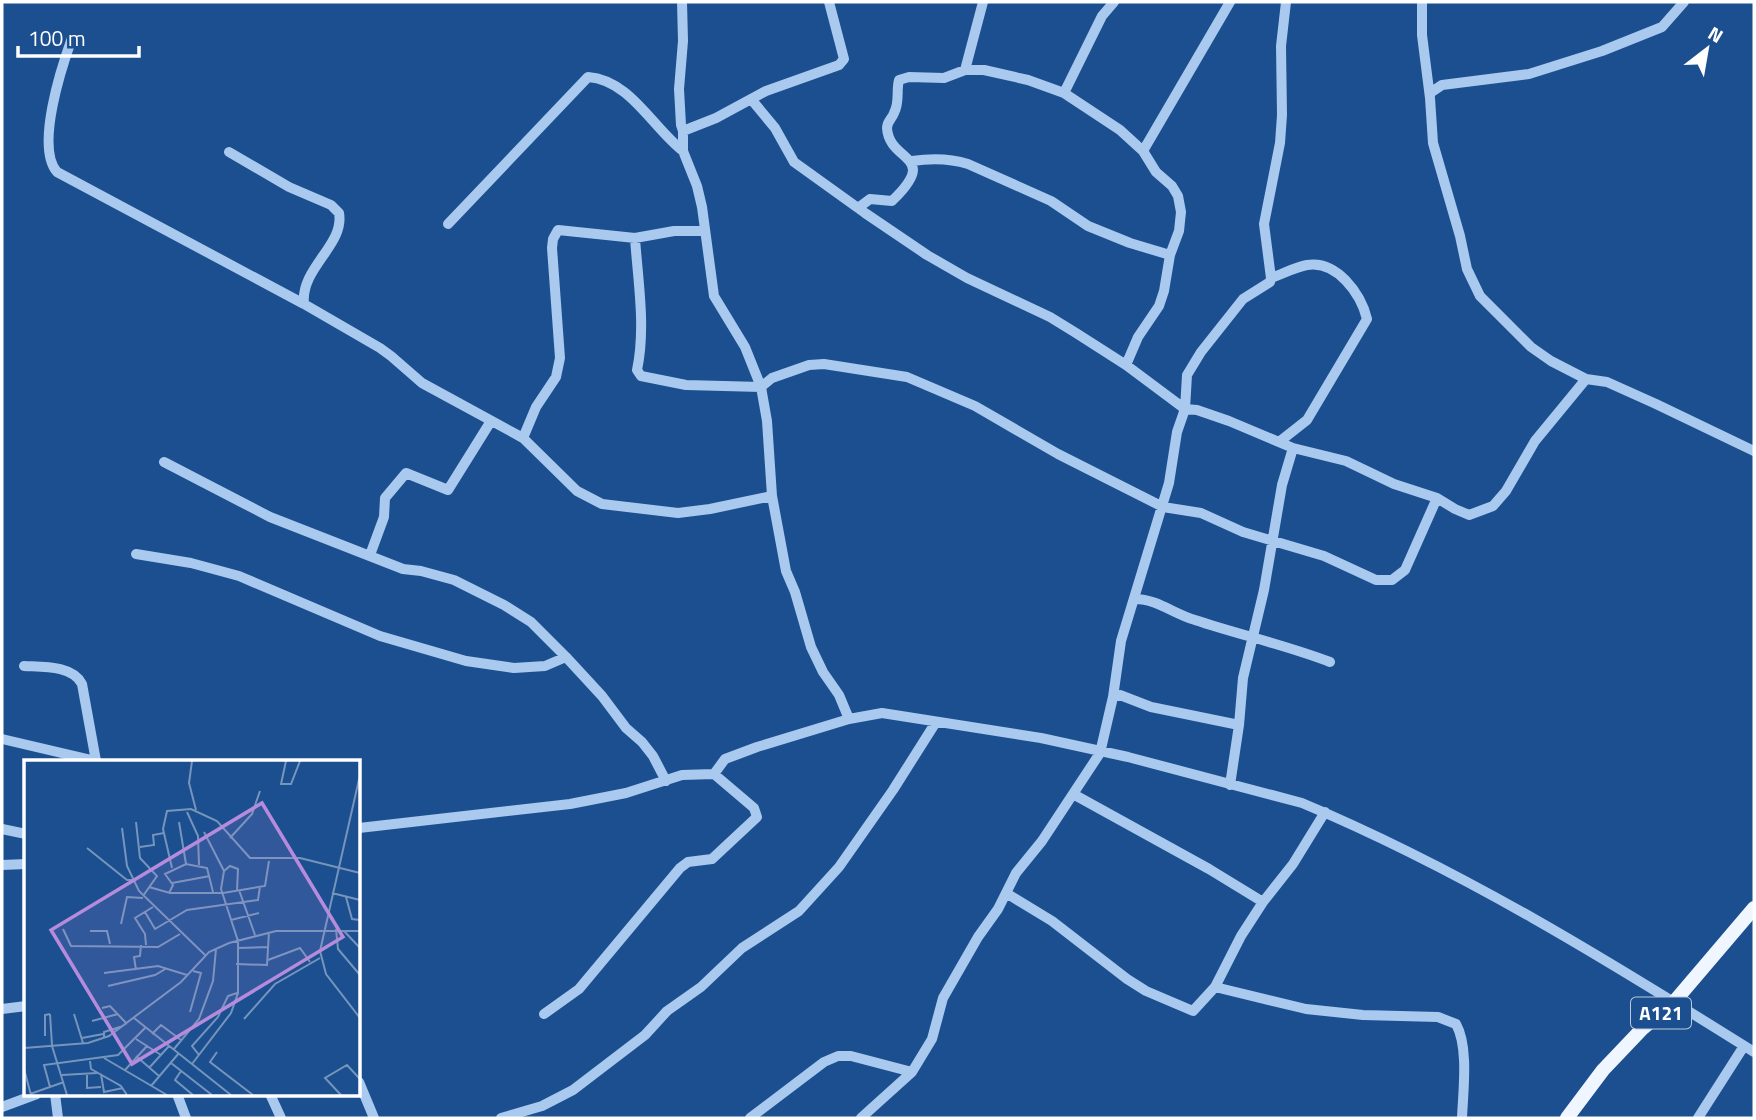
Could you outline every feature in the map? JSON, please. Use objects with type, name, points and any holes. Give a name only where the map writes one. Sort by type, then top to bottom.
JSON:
[{"type":"main road","name":"A121","points":[[1567,1118],[1619,1052],[1674,1002],[1754,908]]},
{"type":"street","points":[[682,2],[683,41],[679,89],[683,151],[697,186],[714,296],[745,347],[761,387],[767,421],[772,496],[786,571],[811,647],[823,672],[839,695],[849,719]]},
{"type":"street","points":[[683,131],[716,118],[766,90],[839,65],[844,59],[829,2]]},
{"type":"street","points":[[965,70],[983,2]]},
{"type":"street","points":[[1064,93],[1102,16],[1114,2]]},
{"type":"street","points":[[1143,151],[1230,2]]},
{"type":"street","points":[[1271,278],[1264,224],[1280,143],[1281,46],[1286,2]]},
{"type":"street","points":[[1422,2],[1422,35],[1438,164],[1473,286],[1480,296],[1531,347],[1586,379],[1607,382],[1754,451]]},
{"type":"street","points":[[1430,93],[1442,85],[1529,74],[1602,51],[1662,27],[1684,2]]},
{"type":"street","points":[[72,38],[53,100],[49,143],[52,167],[63,175],[126,206],[304,304],[391,356],[422,383],[523,438],[578,491],[602,504],[678,513],[772,496]]},
{"type":"street","points":[[858,208],[870,199],[892,201],[901,193],[912,175],[912,161],[891,142],[887,127],[895,112],[899,80],[909,77],[944,78],[965,70],[984,69],[1064,93],[1119,130],[1143,151],[1156,172],[1172,186],[1178,196],[1181,212],[1179,231],[1170,255],[1164,291],[1159,306],[1138,337],[1126,365]]},
{"type":"street","points":[[448,224],[588,77],[607,80],[621,89],[667,139],[683,151]]},
{"type":"street","points":[[751,99],[775,128],[794,162],[858,208],[947,266],[1050,317],[1126,365],[1185,409],[1208,413],[1293,448],[1346,461],[1394,484],[1437,498],[1469,515],[1493,506],[1506,491],[1535,441],[1586,379]]},
{"type":"street","points":[[229,152],[289,187],[331,205],[340,213],[340,224],[304,286],[304,304]]},
{"type":"street","points":[[912,161],[933,158],[968,164],[1051,201],[1088,226],[1110,236],[1170,255]]},
{"type":"street","points":[[523,438],[536,407],[559,370],[561,358],[552,248],[555,233],[558,230],[635,238],[674,231],[705,231]]},
{"type":"street","points":[[635,238],[642,320],[638,374],[686,385],[761,387],[772,378],[824,364],[907,377],[975,406],[1058,454],[1163,507],[1201,513],[1243,532],[1324,556],[1376,579],[1392,580],[1405,570],[1437,498]]},
{"type":"street","points":[[861,1118],[912,1072],[932,1040],[943,998],[1016,873],[1042,841],[1100,753],[1113,697],[1117,662],[1171,473],[1177,432],[1185,409],[1187,375],[1201,352],[1243,299],[1271,278],[1307,265],[1320,265],[1330,269],[1350,285],[1361,301],[1367,319],[1307,420],[1279,442]]},
{"type":"street","points":[[370,555],[384,517],[385,498],[406,473],[448,489],[491,421]]},
{"type":"street","points":[[1230,785],[1243,678],[1282,485],[1293,448]]},
{"type":"street","points":[[164,463],[270,517],[403,569],[454,580],[531,622],[642,742],[666,781]]},
{"type":"street","points":[[136,554],[191,563],[239,576],[380,636],[466,661],[514,668],[545,666],[566,657]]},
{"type":"street","points":[[1135,599],[1147,599],[1194,620],[1288,646],[1330,662]]},
{"type":"street","points":[[24,666],[60,669],[79,679],[96,760]]},
{"type":"street","points":[[1113,697],[1120,695],[1151,707],[1239,725]]},
{"type":"street","points":[[714,774],[725,759],[849,719],[882,713],[1006,731],[1128,757],[1302,803],[1464,881],[1674,1002],[1754,1052]]},
{"type":"street","points":[[501,1118],[542,1106],[573,1090],[645,1035],[667,1011],[701,987],[742,948],[799,911],[846,856],[893,790],[936,722]]},
{"type":"street","points":[[2,739],[92,760]]},
{"type":"street","points":[[360,828],[570,804],[605,798],[682,775],[714,774],[754,808],[757,817],[712,859],[688,862],[680,868],[579,989],[544,1014]]},
{"type":"street","points":[[1073,794],[1198,862],[1263,902]]},
{"type":"street","points":[[1006,893],[1052,921],[1127,979],[1159,997],[1193,1011],[1215,987],[1241,936],[1293,864],[1325,813]]},
{"type":"street","points":[[2,829],[24,834]]},
{"type":"street","points":[[2,865],[24,864]]},
{"type":"street","points":[[1215,987],[1306,1009],[1363,1015],[1438,1017],[1449,1020],[1456,1024],[1461,1038],[1462,1118]]},
{"type":"street","points":[[2,1009],[24,1006]]},
{"type":"street","points":[[1698,1118],[1744,1046]]},
{"type":"street","points":[[750,1118],[824,1062],[838,1056],[879,1062],[912,1072]]},
{"type":"street","points":[[360,1084],[374,1118]]},
{"type":"street","points":[[2,1107],[32,1096]]},
{"type":"street","points":[[55,1096],[58,1118]]},
{"type":"street","points":[[178,1096],[186,1118]]},
{"type":"street","points":[[271,1096],[281,1118]]}]
